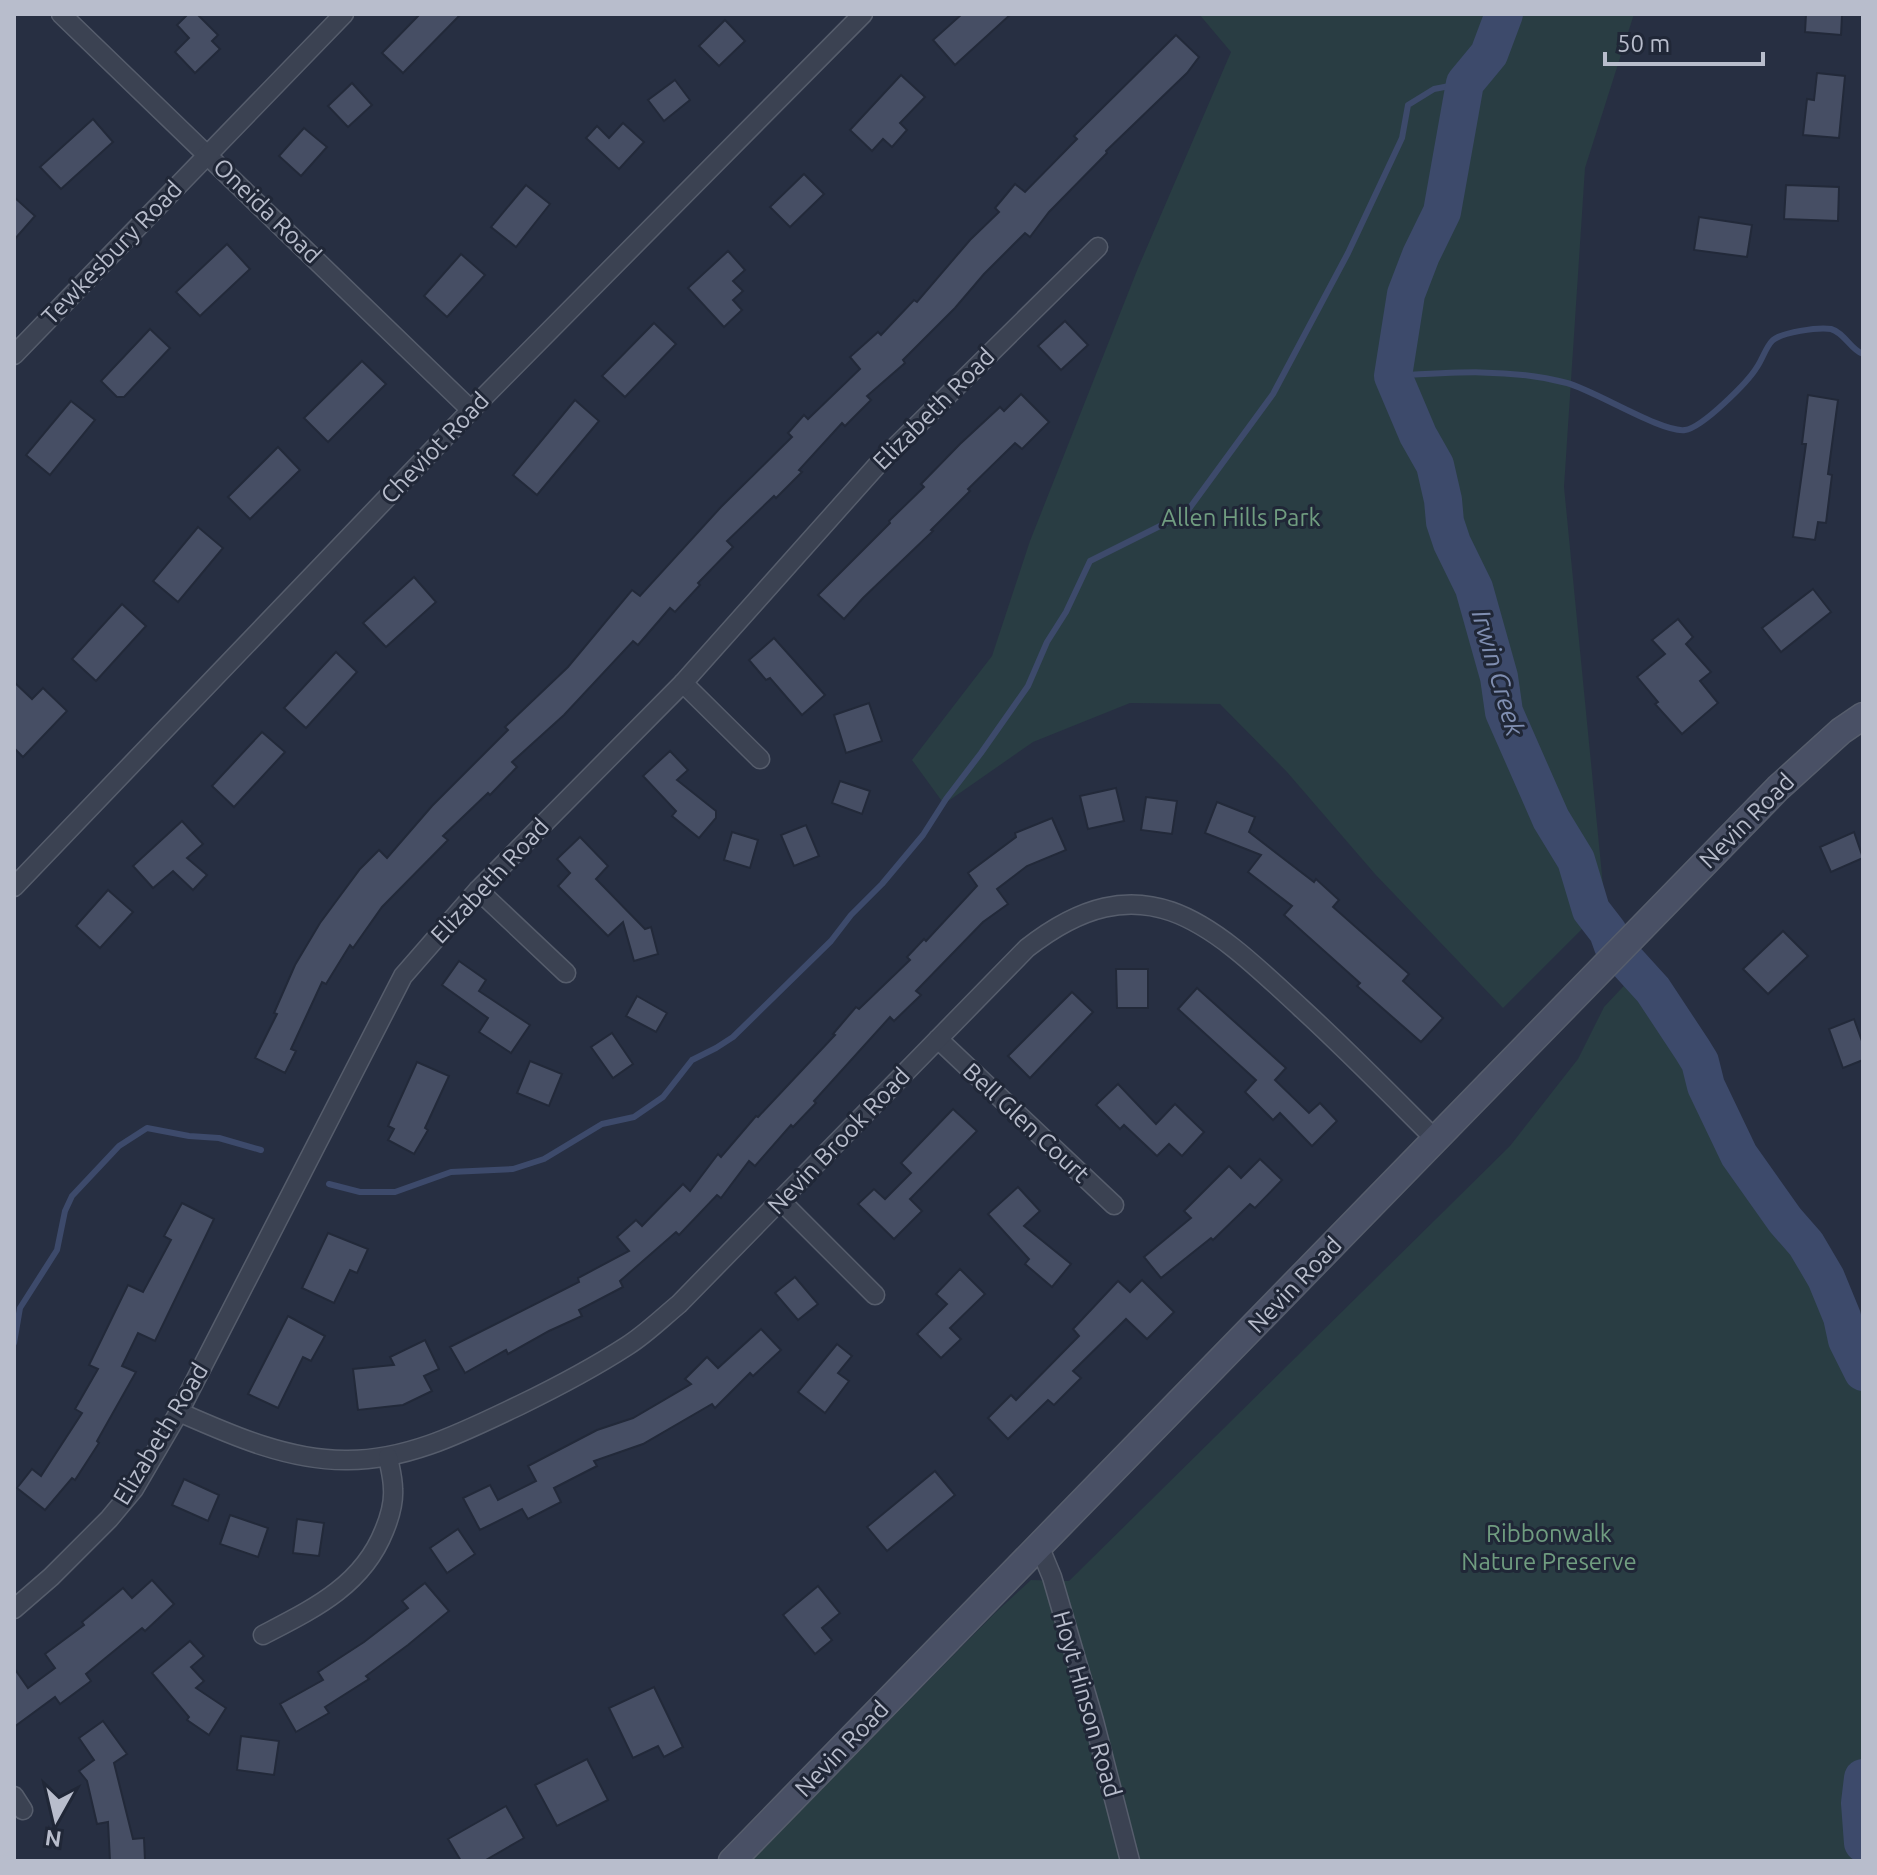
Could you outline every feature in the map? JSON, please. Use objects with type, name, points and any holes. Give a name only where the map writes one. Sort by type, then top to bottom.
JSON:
[{"type":"main road","name":"Nevin Road","points":[[732,1861],[1778,788],[1841,731],[1863,716]]},
{"type":"street","name":"Oneida Road","points":[[61,14],[471,410]]},
{"type":"street","name":"Tewkesbury Road","points":[[14,355],[344,14]]},
{"type":"street","name":"Cheviot Road","points":[[14,887],[471,410],[863,14]]},
{"type":"street","name":"Elizabeth Road","points":[[14,1609],[109,1519],[134,1489],[179,1412],[403,976],[478,890],[683,683],[880,462],[1098,247]]},
{"type":"street","points":[[683,683],[760,759]]},
{"type":"street","points":[[478,890],[566,973]]},
{"type":"street","name":"Nevin Brook Road","points":[[179,1412],[225,1432],[304,1456],[346,1460],[388,1457],[469,1430],[568,1381],[630,1344],[679,1304],[1027,948],[1062,923],[1081,914],[1123,905],[1166,909],[1206,927],[1244,955],[1436,1140]]},
{"type":"street","name":"Bell Glen Court","points":[[938,1039],[1114,1205]]},
{"type":"street","points":[[781,1201],[875,1295]]},
{"type":"street","points":[[263,1635],[338,1594],[360,1572],[379,1544],[389,1519],[394,1490],[388,1457]]},
{"type":"street","name":"Hoyt Hinson Road","points":[[1040,1548],[1052,1577],[1094,1721],[1130,1861]]},
{"type":"green space","name":"Allen Hills Park","points":[[1199,14],[1634,14],[1585,168],[1564,487],[1605,906],[1503,1008],[1375,874],[1287,772],[1220,704],[1130,703],[1033,742],[944,804],[912,760],[992,656],[1030,541],[1138,268],[1231,52]]},
{"type":"green space","name":"Ribbonwalk Nature Preserve","points":[[1636,973],[1671,1015],[1695,1051],[1713,1103],[1744,1164],[1816,1260],[1863,1372],[1863,1778],[1860,1803],[1863,1861],[751,1861],[1031,1580],[1069,1581],[1510,1146],[1578,1059],[1604,1007]]},
{"type":"building","points":[[188,14],[197,14],[218,35],[212,41],[220,49],[195,73],[175,52],[189,38],[177,25]]},
{"type":"building","points":[[420,14],[461,14],[403,73],[382,53]]},
{"type":"building","points":[[962,14],[1011,14],[955,65],[933,40]]},
{"type":"building","points":[[1806,14],[1842,15],[1841,35],[1805,32]]},
{"type":"building","points":[[725,20],[745,41],[719,66],[699,46]]},
{"type":"building","points":[[1176,35],[1199,57],[1187,73],[1106,151],[1030,237],[1025,233],[984,274],[903,360],[905,363],[867,396],[871,400],[845,426],[842,423],[799,470],[802,472],[727,541],[733,547],[675,612],[670,608],[638,645],[633,641],[564,715],[512,762],[517,767],[490,795],[488,793],[443,836],[448,840],[382,907],[353,948],[350,945],[326,984],[322,982],[291,1049],[296,1051],[285,1073],[255,1058],[277,1014],[274,1013],[295,965],[320,923],[360,869],[379,850],[387,858],[432,806],[508,730],[505,727],[568,667],[632,590],[640,596],[721,507],[792,437],[788,433],[804,415],[808,419],[860,369],[850,357],[878,332],[881,335],[914,300],[917,302],[970,240],[999,212],[995,208],[1015,184],[1025,192],[1077,139],[1074,136]]},
{"type":"building","points":[[1817,73],[1845,76],[1839,138],[1803,135],[1807,99],[1814,100]]},
{"type":"building","points":[[901,75],[925,97],[900,123],[907,130],[892,147],[883,139],[872,151],[850,130]]},
{"type":"building","points":[[675,80],[690,100],[664,121],[648,100]]},
{"type":"building","points":[[352,83],[372,105],[348,127],[328,106]]},
{"type":"building","points":[[93,119],[113,142],[61,189],[40,167]]},
{"type":"building","points":[[623,123],[644,142],[619,169],[586,138],[597,126],[609,138]]},
{"type":"building","points":[[304,128],[327,147],[301,176],[279,156]]},
{"type":"building","points":[[804,174],[824,194],[790,227],[770,207]]},
{"type":"building","points":[[526,185],[550,204],[516,247],[491,227]]},
{"type":"building","points":[[1786,185],[1839,187],[1838,221],[1784,219]]},
{"type":"building","points":[[14,197],[35,216],[14,240]]},
{"type":"building","points":[[1699,217],[1752,225],[1747,257],[1694,250]]},
{"type":"building","points":[[227,244],[250,269],[200,316],[176,292]]},
{"type":"building","points":[[728,251],[745,270],[733,281],[743,291],[733,300],[742,310],[724,327],[688,288]]},
{"type":"building","points":[[461,254],[485,275],[447,317],[424,296]]},
{"type":"building","points":[[1065,321],[1088,345],[1061,370],[1038,346]]},
{"type":"building","points":[[654,323],[676,344],[625,397],[602,376]]},
{"type":"building","points":[[150,329],[170,348],[124,397],[117,397],[101,381]]},
{"type":"building","points":[[362,361],[386,384],[328,442],[304,418]]},
{"type":"building","points":[[1021,394],[1049,422],[1022,449],[1015,443],[968,489],[970,491],[933,531],[844,619],[818,595],[924,487],[921,484],[960,444],[1000,407],[1004,411]]},
{"type":"building","points":[[1808,395],[1838,400],[1828,474],[1832,475],[1826,523],[1818,522],[1815,540],[1793,537],[1806,444],[1802,444]]},
{"type":"building","points":[[575,400],[599,421],[537,495],[513,475]]},
{"type":"building","points":[[71,401],[95,420],[50,475],[26,455]]},
{"type":"building","points":[[278,447],[300,470],[250,519],[228,497]]},
{"type":"building","points":[[198,527],[223,548],[178,602],[153,581]]},
{"type":"building","points":[[414,577],[436,602],[386,647],[363,623]]},
{"type":"building","points":[[1813,589],[1831,612],[1781,652],[1762,628]]},
{"type":"building","points":[[122,604],[146,626],[96,681],[72,659]]},
{"type":"building","points":[[1678,619],[1693,637],[1686,644],[1711,672],[1700,681],[1718,703],[1682,734],[1655,704],[1658,702],[1637,677],[1665,654],[1652,640]]},
{"type":"building","points":[[774,638],[825,695],[802,715],[770,678],[766,680],[749,660]]},
{"type":"building","points":[[336,652],[357,672],[306,728],[284,708]]},
{"type":"building","points":[[14,682],[32,699],[43,688],[67,711],[23,757],[14,748]]},
{"type":"building","points":[[869,703],[882,741],[846,753],[834,715]]},
{"type":"building","points":[[262,732],[285,752],[234,807],[212,786]]},
{"type":"building","points":[[670,751],[688,770],[677,780],[716,811],[716,818],[699,838],[672,816],[676,811],[643,776]]},
{"type":"building","points":[[840,781],[870,791],[862,814],[832,803]]},
{"type":"building","points":[[1116,788],[1124,821],[1088,829],[1080,796]]},
{"type":"building","points":[[1146,797],[1177,801],[1172,834],[1141,830]]},
{"type":"building","points":[[1217,802],[1255,817],[1249,832],[1314,882],[1316,879],[1339,900],[1333,907],[1409,974],[1403,981],[1443,1018],[1421,1042],[1357,986],[1360,983],[1284,915],[1292,906],[1248,872],[1261,855],[1205,833]]},
{"type":"building","points":[[1052,818],[1066,850],[1027,866],[997,889],[1008,904],[983,922],[916,991],[921,995],[894,1021],[890,1017],[814,1101],[816,1103],[793,1127],[791,1125],[755,1166],[749,1161],[721,1198],[717,1195],[679,1235],[676,1232],[620,1281],[623,1287],[579,1310],[582,1316],[508,1354],[506,1350],[465,1373],[450,1347],[579,1282],[578,1278],[629,1251],[617,1237],[636,1220],[642,1226],[683,1184],[690,1191],[718,1154],[721,1157],[756,1116],[835,1035],[856,1007],[859,1009],[910,960],[907,957],[977,886],[968,873],[1016,837],[1015,833]]},
{"type":"building","points":[[182,821],[203,844],[187,858],[207,875],[193,890],[173,871],[153,888],[133,866]]},
{"type":"building","points":[[806,825],[819,856],[794,866],[781,835]]},
{"type":"building","points":[[732,832],[758,840],[750,868],[724,860]]},
{"type":"building","points":[[1854,832],[1863,858],[1831,872],[1820,847]]},
{"type":"building","points":[[580,837],[608,866],[596,879],[645,929],[651,927],[658,954],[634,961],[623,922],[608,936],[558,886],[570,873],[557,859]]},
{"type":"building","points":[[108,890],[133,912],[100,948],[76,926]]},
{"type":"building","points":[[1783,931],[1808,956],[1768,994],[1743,969]]},
{"type":"building","points":[[459,961],[486,980],[479,991],[530,1025],[511,1053],[479,1032],[488,1018],[442,985]]},
{"type":"building","points":[[1116,969],[1148,969],[1148,1008],[1117,1008]]},
{"type":"building","points":[[1197,988],[1286,1068],[1275,1080],[1309,1113],[1320,1103],[1337,1121],[1312,1146],[1280,1113],[1273,1120],[1245,1092],[1256,1080],[1178,1009]]},
{"type":"building","points":[[1072,992],[1093,1012],[1030,1078],[1008,1056]]},
{"type":"building","points":[[637,996],[667,1013],[656,1032],[626,1016]]},
{"type":"building","points":[[1854,1019],[1863,1044],[1863,1060],[1843,1068],[1829,1029]]},
{"type":"building","points":[[612,1033],[633,1064],[613,1078],[591,1047]]},
{"type":"building","points":[[530,1061],[562,1074],[549,1106],[517,1093]]},
{"type":"building","points":[[417,1062],[449,1076],[425,1128],[428,1130],[414,1154],[388,1140],[394,1129],[388,1126]]},
{"type":"building","points":[[1118,1084],[1156,1124],[1175,1104],[1204,1132],[1182,1156],[1169,1144],[1157,1156],[1124,1125],[1120,1129],[1096,1105]]},
{"type":"building","points":[[953,1109],[977,1131],[910,1199],[922,1211],[894,1239],[858,1204],[874,1189],[885,1199],[911,1173],[901,1163]]},
{"type":"building","points":[[1260,1159],[1282,1180],[1255,1208],[1250,1204],[1213,1240],[1211,1238],[1161,1278],[1144,1257],[1191,1218],[1184,1211],[1229,1166],[1241,1178]]},
{"type":"building","points":[[1018,1187],[1040,1211],[1024,1226],[1071,1264],[1052,1287],[1025,1264],[1029,1259],[988,1214]]},
{"type":"building","points":[[182,1203],[214,1219],[155,1341],[138,1333],[122,1366],[136,1372],[97,1441],[99,1443],[75,1480],[72,1478],[45,1510],[17,1488],[32,1469],[41,1476],[82,1413],[75,1409],[98,1369],[89,1365],[128,1285],[143,1292],[171,1240],[164,1236]]},
{"type":"building","points":[[328,1233],[368,1249],[357,1273],[350,1270],[334,1303],[302,1288]]},
{"type":"building","points":[[960,1269],[985,1294],[950,1328],[961,1339],[941,1358],[917,1334],[947,1304],[936,1294]]},
{"type":"building","points":[[795,1277],[818,1304],[798,1320],[775,1293]]},
{"type":"building","points":[[1142,1280],[1174,1312],[1147,1339],[1126,1319],[1073,1371],[1081,1378],[1054,1405],[1048,1400],[1008,1439],[988,1418],[1011,1395],[1016,1400],[1079,1336],[1073,1329],[1118,1281],[1130,1292]]},
{"type":"building","points":[[288,1316],[325,1336],[311,1361],[303,1357],[278,1408],[248,1394]]},
{"type":"building","points":[[761,1329],[781,1350],[753,1376],[750,1373],[715,1408],[712,1404],[643,1444],[594,1461],[597,1466],[554,1488],[561,1502],[528,1519],[522,1509],[480,1530],[463,1498],[490,1485],[498,1500],[536,1481],[528,1466],[597,1430],[633,1418],[691,1384],[685,1379],[707,1357],[718,1368]]},
{"type":"building","points":[[425,1340],[439,1369],[424,1376],[432,1391],[403,1405],[358,1410],[353,1369],[394,1365],[390,1357]]},
{"type":"building","points":[[837,1344],[852,1356],[838,1373],[849,1381],[825,1413],[798,1392]]},
{"type":"building","points":[[935,1471],[955,1495],[887,1551],[867,1527]]},
{"type":"building","points":[[184,1479],[219,1495],[208,1521],[172,1505]]},
{"type":"building","points":[[230,1515],[268,1528],[258,1557],[220,1544]]},
{"type":"building","points":[[297,1519],[324,1523],[319,1556],[293,1553]]},
{"type":"building","points":[[458,1529],[475,1554],[447,1573],[430,1548]]},
{"type":"building","points":[[152,1580],[174,1604],[145,1631],[142,1628],[86,1674],[91,1681],[60,1704],[55,1697],[14,1727],[14,1668],[28,1688],[55,1668],[45,1654],[84,1625],[82,1622],[123,1588],[132,1598]]},
{"type":"building","points":[[425,1583],[449,1611],[366,1676],[369,1679],[325,1707],[329,1713],[296,1732],[280,1704],[323,1680],[318,1672],[408,1608],[402,1601]]},
{"type":"building","points":[[818,1586],[840,1613],[822,1628],[832,1640],[815,1654],[783,1615]]},
{"type":"building","points":[[190,1641],[204,1656],[191,1667],[204,1681],[196,1688],[226,1708],[209,1735],[187,1720],[189,1717],[152,1673]]},
{"type":"building","points":[[654,1687],[683,1747],[664,1757],[658,1746],[633,1758],[609,1708]]},
{"type":"building","points":[[103,1721],[127,1754],[114,1763],[133,1839],[144,1838],[145,1861],[110,1861],[108,1822],[97,1824],[87,1781],[79,1771],[94,1760],[79,1738]]},
{"type":"building","points":[[241,1736],[279,1741],[274,1775],[237,1770]]},
{"type":"building","points":[[587,1759],[608,1800],[557,1826],[535,1785]]},
{"type":"building","points":[[506,1806],[524,1838],[484,1861],[461,1861],[448,1839]]},
{"type":"waterway","name":"Irwin Creek","points":[[1504,14],[1489,54],[1465,83],[1442,212],[1406,294],[1393,376],[1418,435],[1435,465],[1445,522],[1474,588],[1499,677],[1504,712],[1551,819],[1576,860],[1591,910],[1608,932],[1613,946],[1653,990],[1700,1062],[1706,1086],[1739,1155],[1806,1244],[1826,1278],[1842,1317],[1847,1340],[1863,1372]]},
{"type":"waterway","points":[[329,1184],[360,1192],[395,1192],[451,1172],[513,1169],[544,1159],[602,1124],[634,1117],[663,1097],[692,1060],[733,1037],[831,941],[923,835],[1028,686],[1047,642],[1066,612],[1090,561],[1186,513],[1273,394],[1348,253],[1402,138],[1408,105],[1434,89],[1465,83]]},
{"type":"waterway","points":[[1393,376],[1480,372],[1545,378],[1579,387],[1661,425],[1685,430],[1713,413],[1735,393],[1752,374],[1770,344],[1783,335],[1831,329],[1863,354]]},
{"type":"waterway","points":[[14,1343],[20,1308],[57,1250],[65,1211],[72,1196],[119,1146],[147,1128],[219,1138],[261,1150]]},
{"type":"waterway","name":"Irwin Creek","points":[[1863,1778],[1860,1803],[1863,1843]]}]
